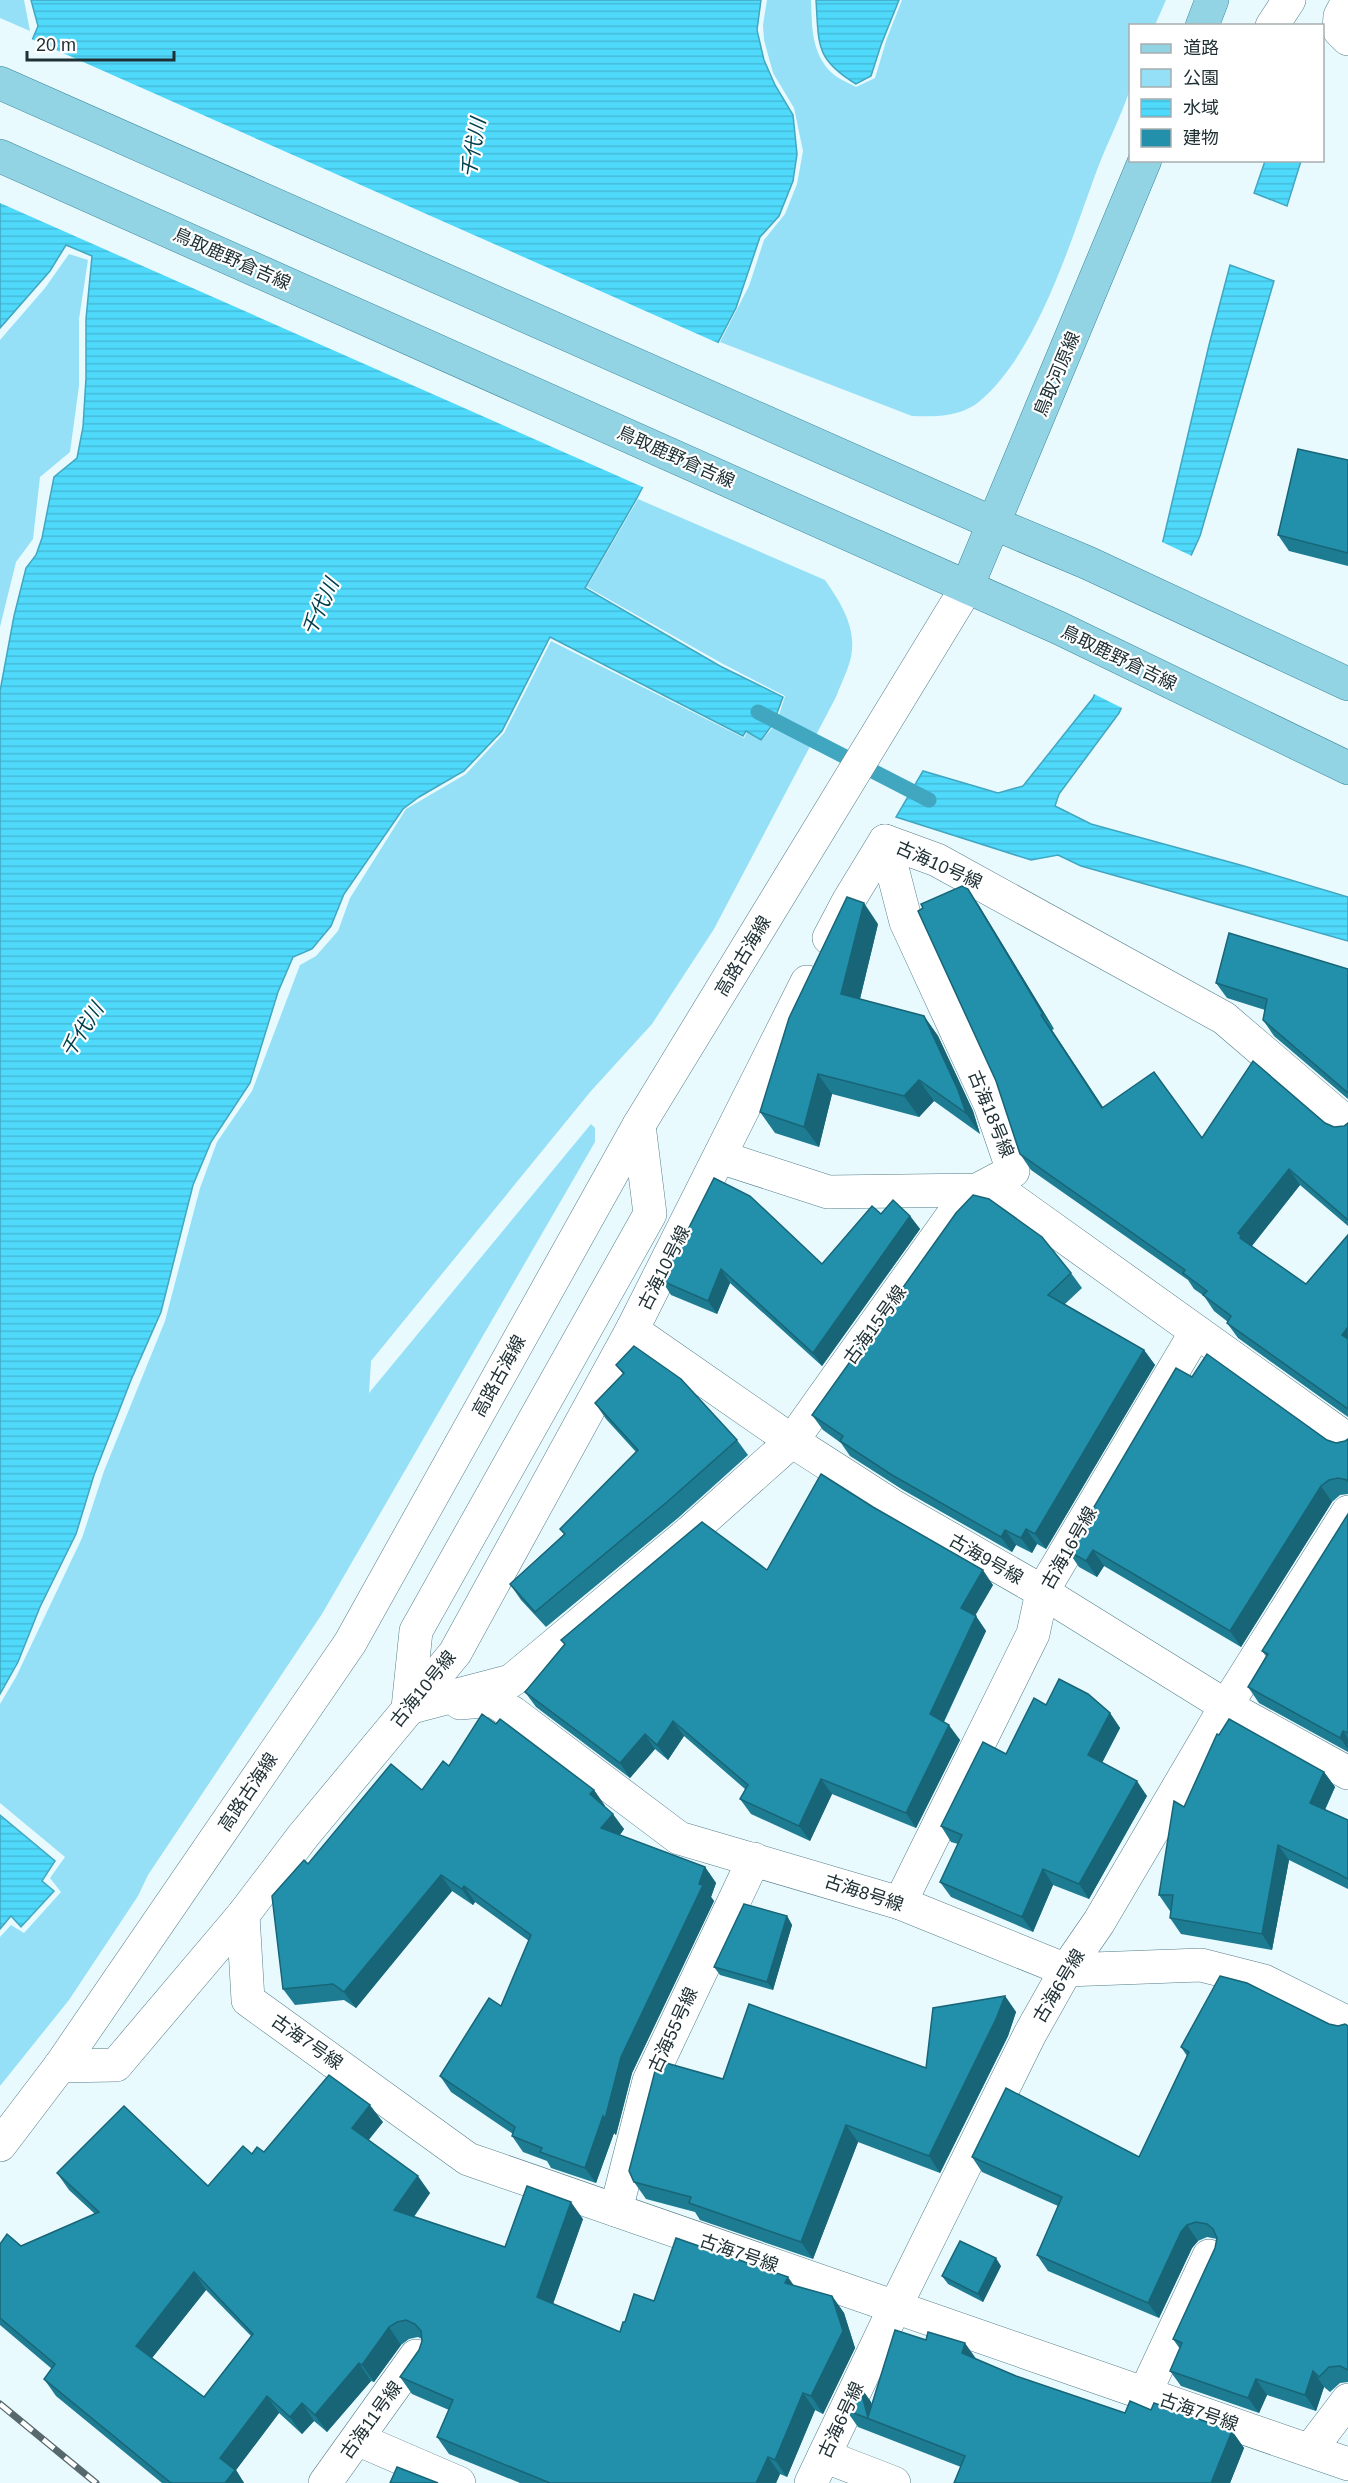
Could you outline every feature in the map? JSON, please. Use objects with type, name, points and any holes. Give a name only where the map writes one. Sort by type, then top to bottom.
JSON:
[{"type":"main road","points":[[1203,24],[1212,0]]},
{"type":"main road","points":[[0,83],[993,524],[1088,563],[1135,587],[1348,684]]},
{"type":"main road","name":"鳥取鹿野倉吉線","points":[[0,156],[886,550],[1348,768]]},
{"type":"main road","name":"鳥取河原線","points":[[967,587],[1144,162]]},
{"type":"street","points":[[1273,24],[1289,0]]},
{"type":"street","points":[[1348,1],[1340,16],[1339,30],[1348,39]]},
{"type":"street","name":"高路古海線","points":[[0,2145],[60,2066],[350,1643],[639,1125],[967,587]]},
{"type":"street","name":"古海10号線","points":[[60,2066],[116,2065],[243,1915],[303,1836],[455,1653],[632,1330],[849,900],[885,841],[937,860],[1224,1018],[1348,1124]]},
{"type":"street","name":"古海18号線","points":[[720,1157],[828,1192],[977,1190],[1013,1172],[990,1104],[906,922],[885,841]]},
{"type":"street","points":[[408,1708],[416,1631],[650,1214],[639,1125]]},
{"type":"street","points":[[977,1190],[1003,1194],[1010,1198],[1348,1440]]},
{"type":"street","name":"古海15号線","points":[[408,1708],[511,1681],[690,1532],[792,1441],[952,1216],[977,1190]]},
{"type":"street","name":"古海9号線","points":[[632,1330],[792,1441],[893,1506],[1042,1592],[1226,1706],[1348,1773]]},
{"type":"street","name":"古海16号線","points":[[900,1903],[1034,1634],[1042,1592],[1196,1332]]},
{"type":"street","name":"古海6号線","points":[[817,2470],[1030,2034],[1066,1970],[1099,1922],[1226,1706],[1348,1512]]},
{"type":"street","name":"古海8号線","points":[[408,1708],[492,1700],[513,1713],[679,1838],[900,1903],[1066,1970],[1201,1965],[1264,1982],[1348,2023]]},
{"type":"street","name":"古海55号線","points":[[616,2210],[649,2081],[754,1859]]},
{"type":"street","name":"古海7号線","points":[[243,1915],[248,2000],[468,2159],[1348,2464]]},
{"type":"street","points":[[1145,2393],[1209,2256]]},
{"type":"street","name":"古海11号線","points":[[325,2483],[416,2356]]},
{"type":"street","points":[[1310,2450],[1348,2400]]},
{"type":"street","points":[[357,2439],[459,2483]]},
{"type":"street","points":[[817,2470],[894,2483]]},
{"type":"green space","points":[[0,0],[24,0],[30,31],[0,18]]},
{"type":"green space","points":[[767,0],[811,0],[813,36],[822,61],[834,74],[856,87],[875,78],[902,0],[1166,0],[1155,24],[1129,24],[1129,92],[1064,261],[1051,293],[1020,353],[1001,379],[974,406],[957,413],[939,416],[912,416],[720,342],[749,286],[764,240],[785,214],[797,184],[803,151],[794,108],[773,73],[764,40],[763,25]]},
{"type":"green space","points":[[69,254],[88,260],[79,319],[79,386],[70,452],[40,477],[33,539],[16,562],[0,627],[0,340],[45,288]]},
{"type":"green space","points":[[638,499],[825,580],[842,607],[852,636],[851,657],[836,697],[714,929],[652,1024],[591,1091],[371,1361],[369,1393],[591,1124],[595,1128],[595,1142],[322,1614],[148,1875],[138,1896],[69,2000],[0,2086],[0,1937],[11,1925],[24,1933],[61,1892],[50,1878],[65,1857],[0,1803],[0,1704],[16,1677],[82,1538],[104,1471],[165,1321],[200,1188],[217,1142],[252,1091],[300,965],[316,956],[338,931],[350,898],[406,809],[466,774],[504,733],[551,641],[744,738],[747,732],[761,741],[776,724],[785,696],[723,664],[587,587]]},
{"type":"water","name":"千代川","points":[[31,0],[761,0],[757,30],[764,60],[775,85],[793,115],[797,154],[793,181],[779,216],[760,237],[736,308],[637,498],[585,588],[720,666],[783,697],[773,724],[761,740],[746,731],[743,736],[550,637],[502,731],[464,771],[403,809],[344,894],[331,926],[312,949],[293,957],[278,992],[250,1083],[211,1142],[193,1185],[161,1312],[131,1380],[94,1475],[76,1534],[40,1607],[18,1662],[0,1694],[0,691],[14,616],[26,568],[36,555],[42,538],[54,477],[77,458],[83,427],[86,319],[92,256],[66,245],[50,271],[0,328],[0,116],[38,26]]},
{"type":"water","points":[[816,0],[899,0],[871,76],[856,84],[833,67],[826,58],[819,40]]},
{"type":"water","points":[[1265,162],[1301,162],[1287,206],[1254,193]]},
{"type":"water","points":[[1230,265],[1274,281],[1200,536],[1119,713],[1059,794],[1055,806],[1091,824],[1348,897],[1348,941],[1081,866],[1058,855],[1031,860],[896,817],[923,771],[998,793],[1023,786],[1093,698],[1162,545]]},
{"type":"water","points":[[0,1815],[55,1861],[42,1881],[54,1891],[21,1927],[11,1916],[0,1929]]},
{"type":"pier","points":[[29,38],[720,344],[645,488],[0,203],[0,108]]},
{"type":"pier","points":[[1160,541],[1194,557],[1124,709],[1092,693]]},
{"type":"building","points":[[1298,449],[1348,460],[1348,553],[1278,535]]},
{"type":"building","points":[[962,886],[968,889],[1043,1014],[1041,1015],[1102,1108],[1154,1072],[1202,1138],[1253,1061],[1325,1123],[1334,1127],[1348,1123],[1348,1220],[1289,1169],[1238,1233],[1240,1238],[1306,1284],[1348,1235],[1348,1327],[1342,1335],[1348,1339],[1348,1409],[1227,1323],[1231,1316],[1203,1295],[1207,1291],[1183,1273],[1185,1270],[1020,1154],[996,1081],[918,911],[923,908],[921,904]]},
{"type":"building","points":[[847,897],[864,903],[841,994],[924,1016],[966,1113],[919,1080],[904,1096],[818,1074],[804,1127],[760,1112],[789,1018]]},
{"type":"building","points":[[1229,933],[1348,969],[1348,1093],[1263,1020],[1267,999],[1216,983]]},
{"type":"building","points":[[714,1178],[750,1196],[822,1264],[872,1206],[881,1214],[893,1200],[910,1216],[813,1353],[721,1269],[708,1301],[662,1281]]},
{"type":"building","points":[[973,1195],[989,1199],[1042,1237],[1071,1273],[1048,1295],[1144,1350],[1035,1534],[1026,1529],[1021,1538],[1005,1530],[1001,1537],[892,1475],[840,1441],[843,1436],[812,1415],[956,1213]]},
{"type":"building","points":[[634,1346],[681,1379],[737,1440],[667,1502],[535,1612],[510,1584],[565,1534],[560,1529],[638,1450],[595,1403],[624,1373],[616,1365]]},
{"type":"building","points":[[1207,1354],[1327,1440],[1336,1443],[1348,1439],[1348,1482],[1338,1478],[1329,1480],[1321,1486],[1230,1631],[1093,1550],[1086,1561],[1068,1551],[1176,1368],[1192,1377]]},
{"type":"building","points":[[821,1474],[873,1507],[983,1570],[961,1608],[976,1616],[930,1714],[949,1725],[906,1813],[821,1779],[799,1826],[740,1799],[748,1785],[673,1721],[657,1745],[645,1734],[620,1763],[525,1692],[565,1644],[561,1640],[702,1522],[767,1570]]},
{"type":"building","points":[[1348,1514],[1348,1733],[1343,1731],[1340,1738],[1248,1687],[1268,1654],[1262,1651]]},
{"type":"building","points":[[1059,1679],[1088,1694],[1110,1713],[1088,1755],[1137,1781],[1079,1884],[1043,1869],[1022,1917],[940,1882],[962,1835],[941,1826],[983,1742],[1006,1754],[1034,1698],[1046,1705]]},
{"type":"building","points":[[482,1714],[496,1724],[500,1719],[594,1790],[590,1794],[613,1814],[601,1828],[705,1867],[699,1884],[703,1885],[621,2057],[605,2119],[603,2116],[585,2168],[540,2152],[542,2148],[512,2136],[515,2127],[440,2076],[489,1998],[501,2006],[531,1935],[464,1886],[462,1889],[441,1875],[344,1992],[333,1984],[283,1989],[272,1896],[304,1860],[308,1864],[391,1764],[422,1790],[443,1761],[449,1766]]},
{"type":"building","points":[[1229,1719],[1324,1772],[1310,1803],[1348,1820],[1348,1879],[1278,1845],[1262,1934],[1170,1918],[1173,1895],[1159,1895],[1174,1801],[1184,1807],[1217,1734],[1219,1735]]},
{"type":"building","points":[[744,1904],[787,1916],[767,1982],[714,1967]]},
{"type":"building","points":[[1220,1976],[1247,1983],[1329,2024],[1348,2026],[1348,2370],[1340,2366],[1329,2367],[1319,2377],[1313,2371],[1305,2395],[1256,2379],[1248,2398],[1170,2371],[1182,2343],[1173,2339],[1215,2248],[1217,2238],[1213,2229],[1207,2224],[1196,2222],[1187,2225],[1181,2232],[1148,2303],[1037,2255],[1062,2197],[972,2157],[1006,2088],[1139,2157],[1189,2052],[1181,2047]]},
{"type":"building","points":[[1005,1996],[929,2156],[846,2125],[801,2242],[689,2203],[691,2197],[634,2182],[629,2171],[659,2061],[723,2079],[749,2004],[926,2068],[933,2008]]},
{"type":"building","points":[[329,2075],[370,2105],[352,2128],[418,2176],[394,2210],[505,2247],[527,2186],[571,2202],[537,2297],[620,2332],[634,2294],[654,2301],[676,2238],[788,2277],[785,2283],[832,2296],[843,2331],[811,2396],[803,2393],[775,2460],[768,2457],[756,2483],[550,2483],[437,2437],[453,2400],[400,2377],[419,2350],[422,2341],[421,2331],[415,2324],[406,2320],[389,2327],[362,2365],[359,2363],[315,2415],[302,2403],[290,2417],[267,2396],[220,2458],[235,2470],[225,2483],[171,2483],[44,2379],[55,2364],[0,2318],[0,2244],[7,2234],[21,2246],[99,2212],[57,2173],[124,2106],[208,2186],[243,2146],[252,2154],[257,2147],[264,2152]],"holes":[[[194,2272],[253,2334],[204,2397],[136,2346]]]},
{"type":"building","points":[[960,2241],[996,2258],[978,2294],[942,2276]]},
{"type":"building","points":[[895,2330],[926,2340],[928,2332],[965,2343],[962,2353],[1016,2376],[1125,2413],[1130,2401],[1151,2410],[1154,2403],[1232,2431],[1211,2483],[954,2483],[965,2456],[846,2410],[859,2385],[868,2417]]},
{"type":"building","points":[[397,2467],[438,2483],[390,2483]]},
{"type":"waterway","points":[[758,712],[929,800]]},
{"type":"railway","points":[[0,2404],[96,2483]]}]
